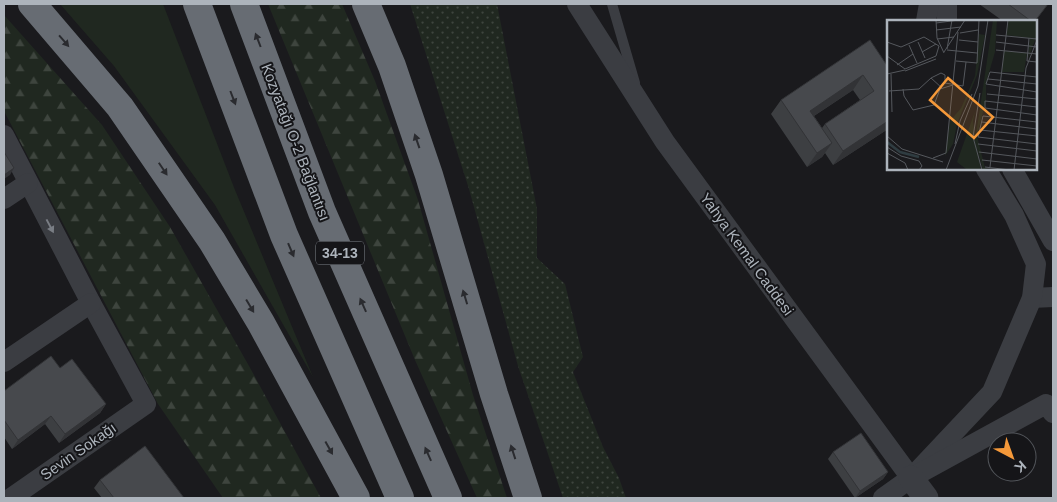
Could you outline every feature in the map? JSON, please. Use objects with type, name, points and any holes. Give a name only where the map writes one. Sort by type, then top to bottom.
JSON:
[{"type":"highway","points":[[32,4],[120,107],[212,241],[261,324],[356,498]]},
{"type":"highway","name":"34-13","points":[[197,4],[284,235],[400,498]]},
{"type":"highway","name":"Kozyatağı O-2 Bağlantısı","points":[[244,4],[322,212],[448,498]]},
{"type":"highway","points":[[366,4],[392,66],[428,175],[494,394],[528,498]]},
{"type":"street","name":"Yahya Kemal Caddesi","points":[[577,4],[665,142],[926,498]]},
{"type":"street","points":[[926,20],[929,4]]},
{"type":"street","points":[[947,4],[947,20]]},
{"type":"street","points":[[4,135],[91,303],[4,362]]},
{"type":"street","points":[[911,478],[992,392],[1032,298],[1036,264],[1014,215],[987,170]]},
{"type":"street","points":[[1013,170],[1053,241]]},
{"type":"street","points":[[4,199],[28,183]]},
{"type":"street","points":[[1032,298],[1053,297]]},
{"type":"street","name":"Sevin Sokağı","points":[[11,498],[146,404],[91,303]]},
{"type":"street","points":[[883,498],[911,478],[1046,404],[1053,413]]},
{"type":"lane","points":[[612,4],[642,105]]},
{"type":"green space","points":[[60,4],[163,4],[235,190],[313,377],[215,205],[114,66]]},
{"type":"green space","points":[[268,4],[342,4],[375,81],[418,200],[473,395],[507,498],[477,498],[415,360]]},
{"type":"green space","points":[[410,4],[497,4],[537,209],[537,258],[565,284],[583,357],[573,372],[626,498],[563,498],[518,366],[469,189]]},
{"type":"green space","points":[[4,15],[102,125],[170,227],[321,498],[223,498],[158,404],[4,111]]},
{"type":"building","points":[[1008,4],[1048,4],[1036,20],[1030,20]]},
{"type":"building","points":[[870,40],[887,66],[887,122],[843,151],[825,124],[874,91],[863,75],[810,111],[832,143],[817,153],[781,100]]},
{"type":"building","points":[[4,152],[14,168],[4,175]]},
{"type":"building","points":[[51,356],[60,368],[72,359],[106,404],[65,434],[51,416],[18,440],[4,420],[4,391]]},
{"type":"building","points":[[861,433],[888,472],[860,491],[833,452]]},
{"type":"building","points":[[145,446],[184,498],[114,498],[100,480]]}]
